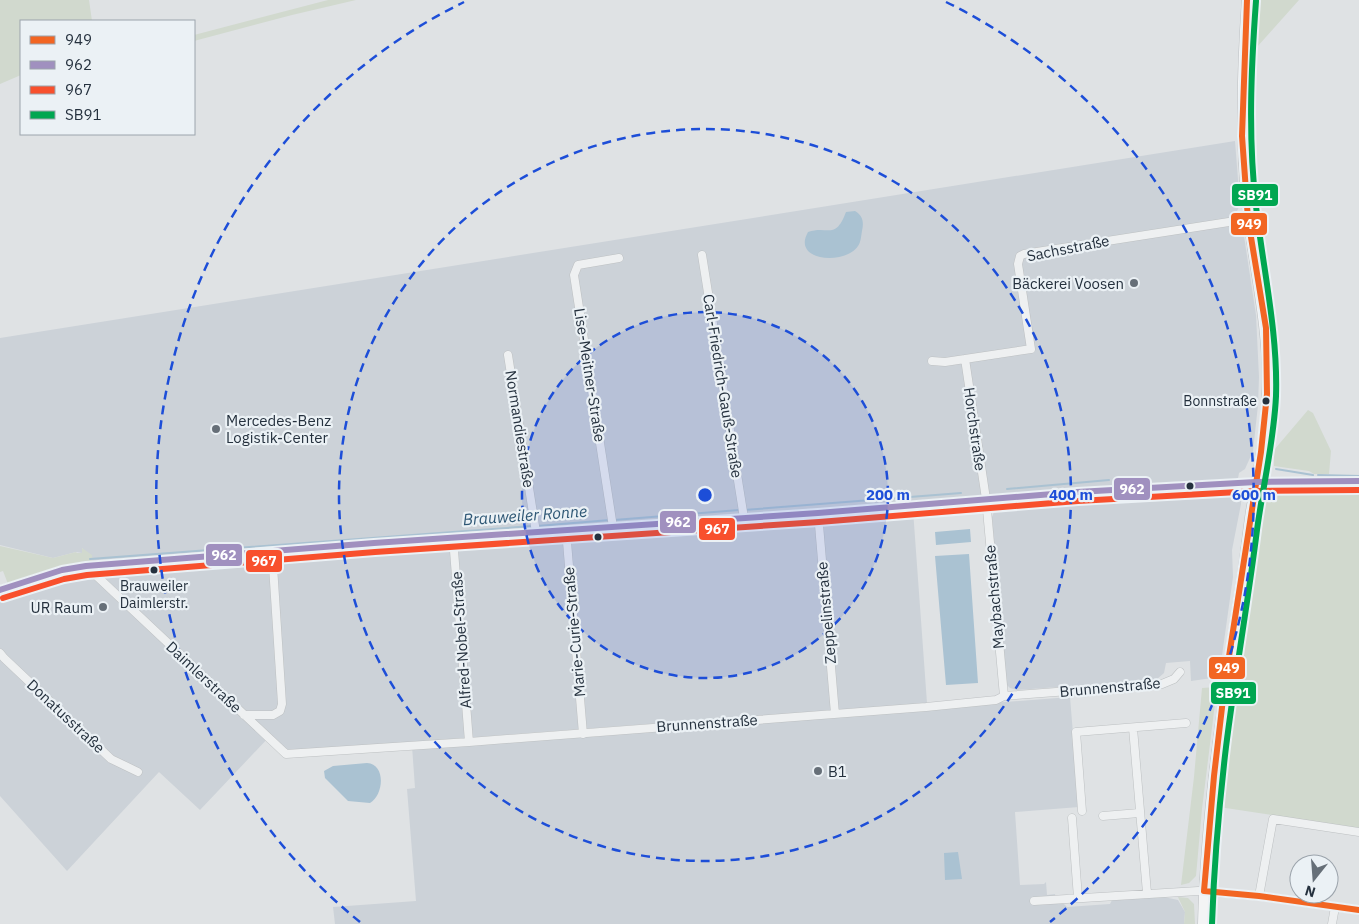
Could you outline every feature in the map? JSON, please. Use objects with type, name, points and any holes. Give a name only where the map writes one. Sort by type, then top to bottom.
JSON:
[{"type":"main road","points":[[1202,924],[1214,776],[1225,682],[1267,401],[1266,328],[1248,219],[1242,118],[1248,0]]},
{"type":"street","name":"Sachsstraße","points":[[932,361],[945,362],[1031,349],[1018,264],[1020,256],[1024,254],[1248,219]]},
{"type":"street","name":"Carl-Friedrich-Gauß-Straße","points":[[702,255],[743,516]]},
{"type":"street","name":"Lise-Meitner-Straße","points":[[613,526],[574,275],[578,265],[619,258]]},
{"type":"street","name":"Normandiestraße","points":[[508,355],[536,531]]},
{"type":"street","name":"Horchstraße","points":[[964,359],[986,499]]},
{"type":"street","points":[[0,590],[62,570],[86,566],[272,551],[1178,486],[1256,482],[1359,481]]},
{"type":"street","name":"Maybachstraße","points":[[986,499],[1004,696]]},
{"type":"street","name":"Zeppelinstraße","points":[[818,513],[835,714]]},
{"type":"street","name":"Marie-Curie-Straße","points":[[566,530],[583,734]]},
{"type":"street","name":"Alfred-Nobel-Straße","points":[[453,538],[469,742]]},
{"type":"street","name":"Daimlerstraße","points":[[86,566],[244,716],[273,715],[280,711],[282,704],[272,551]]},
{"type":"street","name":"Donatusstraße","points":[[0,653],[9,664],[111,759],[138,772]]},
{"type":"street","name":"Brunnenstraße","points":[[244,716],[286,754],[583,734],[996,700],[1004,696],[1162,684],[1174,679],[1180,672]]},
{"type":"street","points":[[1082,811],[1076,732],[1186,723]]},
{"type":"street","points":[[1133,728],[1147,893]]},
{"type":"street","points":[[1103,816],[1140,813]]},
{"type":"street","points":[[1072,818],[1078,898]]},
{"type":"street","points":[[1259,896],[1273,819],[1359,832]]},
{"type":"street","points":[[1034,902],[1147,893],[1204,891],[1259,896],[1359,910]]},
{"type":"street","points":[[1332,924],[1335,907]]},
{"type":"shaded area","points":[[0,0],[89,0],[92,20],[20,20],[20,75],[0,84]]},
{"type":"shaded area","points":[[328,0],[356,0],[195,41],[195,35]]},
{"type":"shaded area","points":[[1260,0],[1299,0],[1256,47]]},
{"type":"shaded area","points":[[1235,141],[1240,205],[1236,213],[1244,236],[1256,315],[1259,377],[1253,451],[1245,469],[1239,473],[1235,494],[1241,500],[1241,504],[1232,550],[1233,577],[1219,677],[1191,681],[1190,661],[1166,663],[1164,673],[1156,680],[1017,690],[1010,688],[1004,679],[992,517],[995,509],[1000,504],[913,510],[927,703],[291,751],[284,748],[270,736],[200,810],[159,772],[67,871],[0,796],[0,596],[58,577],[87,572],[93,562],[82,548],[82,553],[76,552],[53,558],[0,545],[0,338]]},
{"type":"shaded area","points":[[1308,410],[1313,413],[1331,451],[1329,474],[1314,474],[1309,471],[1274,466],[1274,450]]},
{"type":"shaded area","points":[[1325,486],[1359,487],[1359,828],[1219,807],[1227,730],[1238,654],[1266,501],[1270,492],[1275,490]]},
{"type":"shaded area","points":[[0,546],[53,558],[76,552],[82,553],[82,548],[92,555],[93,562],[61,567],[8,584],[3,571],[0,572]]},
{"type":"shaded area","points":[[1217,687],[1196,876],[1189,883],[1181,885],[1202,688]]},
{"type":"shaded area","points":[[1070,697],[1079,807],[1015,812],[1020,885],[1044,884],[1046,882],[1047,895],[1055,894],[1056,904],[1063,903],[1067,907],[1110,904],[1112,900],[1149,897],[1164,897],[1178,900],[1185,912],[1184,924],[335,924],[333,907],[416,901],[407,789],[415,788],[412,746],[603,736],[694,726],[695,729],[701,729],[701,726]]},
{"type":"shaded area","points":[[1178,897],[1188,898],[1194,904],[1195,924],[1184,924],[1185,912]]},
{"type":"water","points":[[855,211],[861,217],[863,225],[860,243],[852,252],[832,258],[813,255],[807,250],[805,242],[808,232],[834,229],[842,221],[846,212]]},
{"type":"water","points":[[970,529],[971,542],[936,545],[935,532]]},
{"type":"water","points":[[969,554],[978,683],[946,685],[935,556]]},
{"type":"water","points":[[367,763],[377,769],[381,780],[378,794],[370,803],[348,801],[325,778],[324,771],[333,766]]},
{"type":"water","points":[[958,852],[962,879],[945,880],[944,853]]},
{"type":"waterway","points":[[1276,469],[1313,475]]},
{"type":"waterway","points":[[1318,475],[1359,476]]},
{"type":"waterway","name":"Brauweiler Ronne","points":[[1007,489],[1109,480]]},
{"type":"waterway","name":"Brauweiler Ronne","points":[[744,510],[961,493]]},
{"type":"waterway","name":"Brauweiler Ronne","points":[[614,520],[739,510]]},
{"type":"waterway","name":"Brauweiler Ronne","points":[[537,526],[610,520]]},
{"type":"waterway","name":"Brauweiler Ronne","points":[[90,559],[532,526]]},
{"type":"transit line","name":"949","points":[[1204,891],[1214,776],[1225,682],[1261,452],[1267,394],[1266,328],[1248,219],[1242,136],[1247,0]]},
{"type":"transit line","name":"SB91","points":[[1212,924],[1217,836],[1226,747],[1259,513],[1271,446],[1276,396],[1275,348],[1253,180],[1251,129],[1256,1]]},
{"type":"transit line","name":"962","points":[[0,590],[62,570],[86,566],[374,543],[818,513],[1077,492],[1256,482],[1359,481]]},
{"type":"transit line","name":"967","points":[[3,598],[64,579],[87,575],[375,552],[819,522],[1078,501],[1256,491],[1359,490]]},
{"type":"transit line","name":"949","points":[[1204,891],[1259,896],[1359,910]]},
{"type":"place","name":"Bäckerei Voosen","points":[[1134,283]]},
{"type":"place","name":"Bonnstraße","points":[[1266,401]]},
{"type":"place","name":"Mercedes-Benz Logistik-Center","points":[[216,429]]},
{"type":"place","name":"Brauweiler Daimlerstr.","points":[[154,570]]},
{"type":"place","name":"UR Raum","points":[[103,607]]},
{"type":"place","name":"B1","points":[[818,771]]}]
